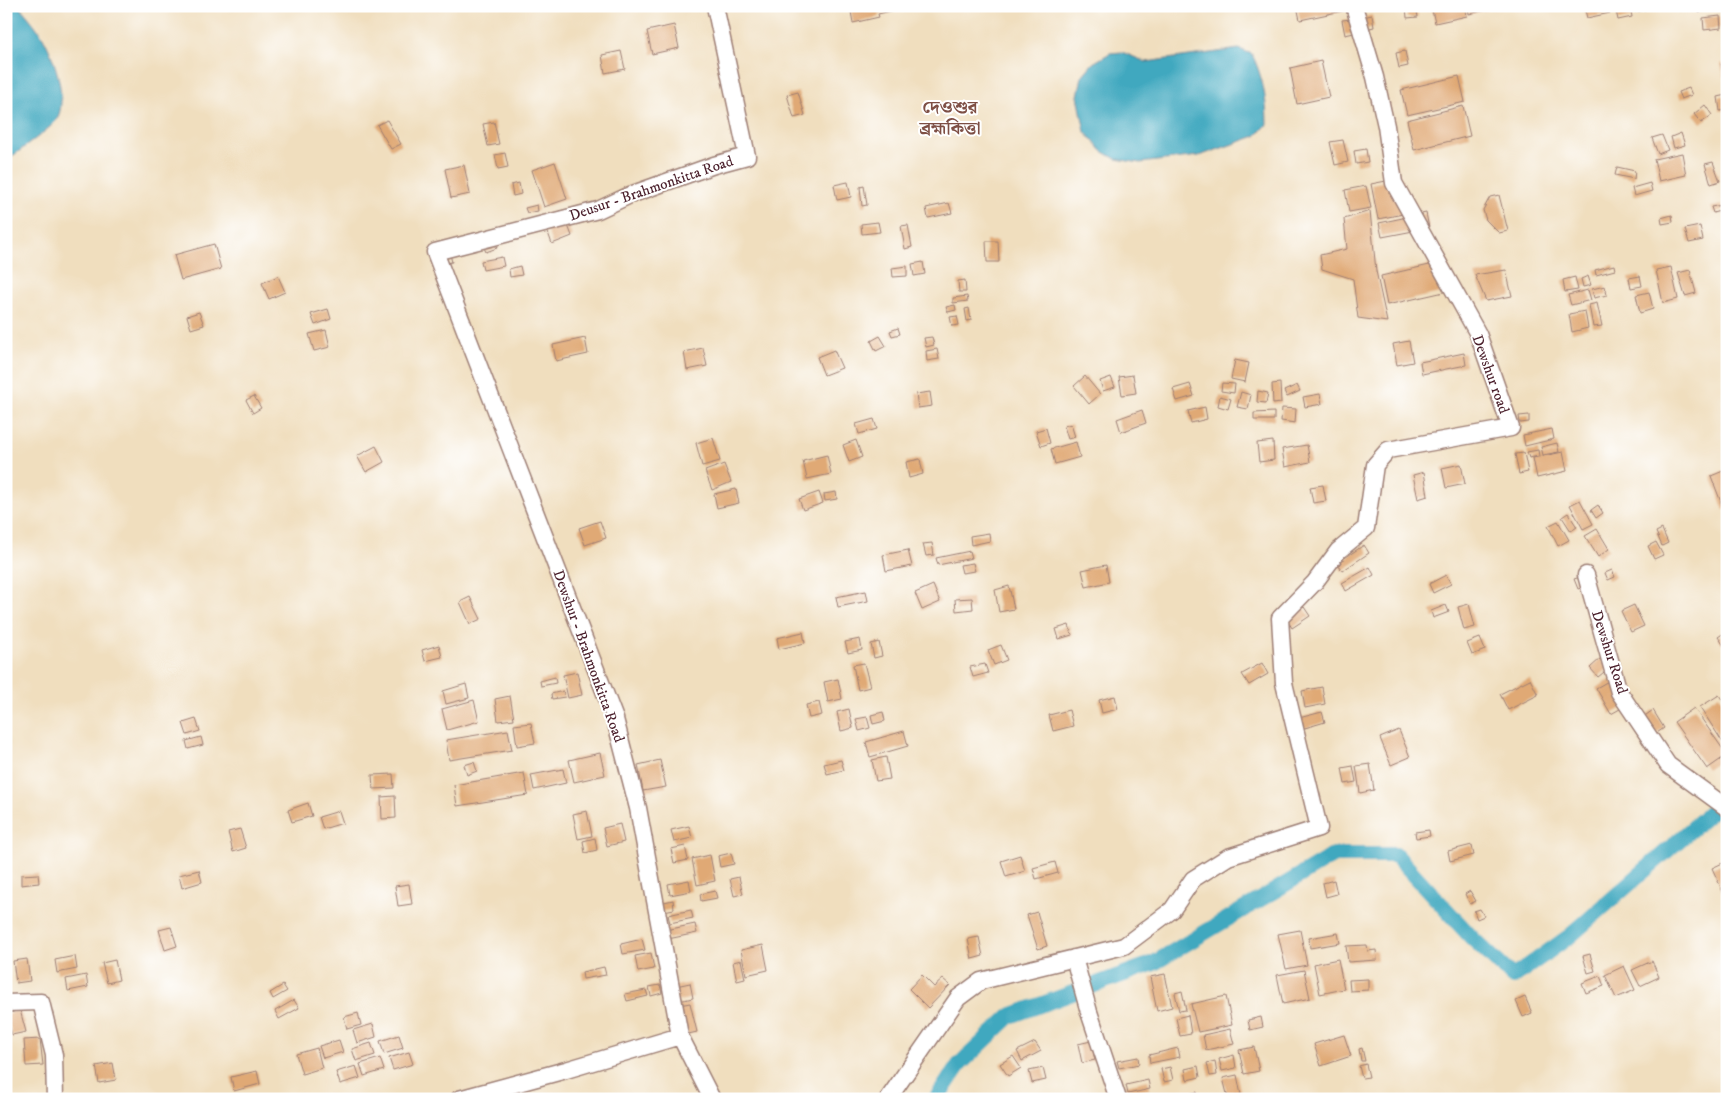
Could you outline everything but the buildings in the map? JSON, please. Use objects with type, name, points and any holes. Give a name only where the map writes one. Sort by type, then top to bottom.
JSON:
[{"type":"street","name":"Deusur - Brahmonkitta Road","points":[[435,252],[598,210],[630,195],[714,165],[747,156],[714,6]]},
{"type":"street","name":"Dewshur road","points":[[1074,958],[1124,946],[1172,910],[1193,879],[1228,856],[1319,828],[1284,683],[1280,618],[1314,582],[1338,551],[1366,528],[1375,465],[1388,450],[1510,428],[1478,334],[1394,183],[1386,126],[1375,77],[1354,6]]},
{"type":"street","name":"Dewshur - Brahmonkitta Road","points":[[435,252],[615,719],[638,808],[680,1036],[712,1099]]},
{"type":"street","name":"Dewshur Road","points":[[1586,575],[1619,692],[1668,765],[1727,808]]},
{"type":"street","points":[[888,1099],[958,998],[981,981],[1074,958],[1088,1012],[1118,1099]]},
{"type":"street","points":[[6,1003],[41,1002],[54,1054],[55,1099]]},
{"type":"street","points":[[459,1099],[680,1036]]},
{"type":"water","points":[[6,6],[19,6],[44,39],[58,76],[61,102],[55,122],[32,142],[6,160]]},
{"type":"water","points":[[1239,49],[1252,54],[1264,89],[1267,125],[1256,136],[1199,156],[1140,163],[1116,159],[1102,151],[1085,132],[1078,96],[1082,76],[1093,63],[1110,53],[1122,52],[1146,62]]},
{"type":"waterway","points":[[936,1099],[959,1065],[1010,1016],[1154,963],[1334,855],[1396,855],[1472,938],[1513,977],[1570,936],[1727,798]]},
{"type":"district","name":"দেওশুর ব্রহ্মকিত্তা","points":[[950,117]]}]
